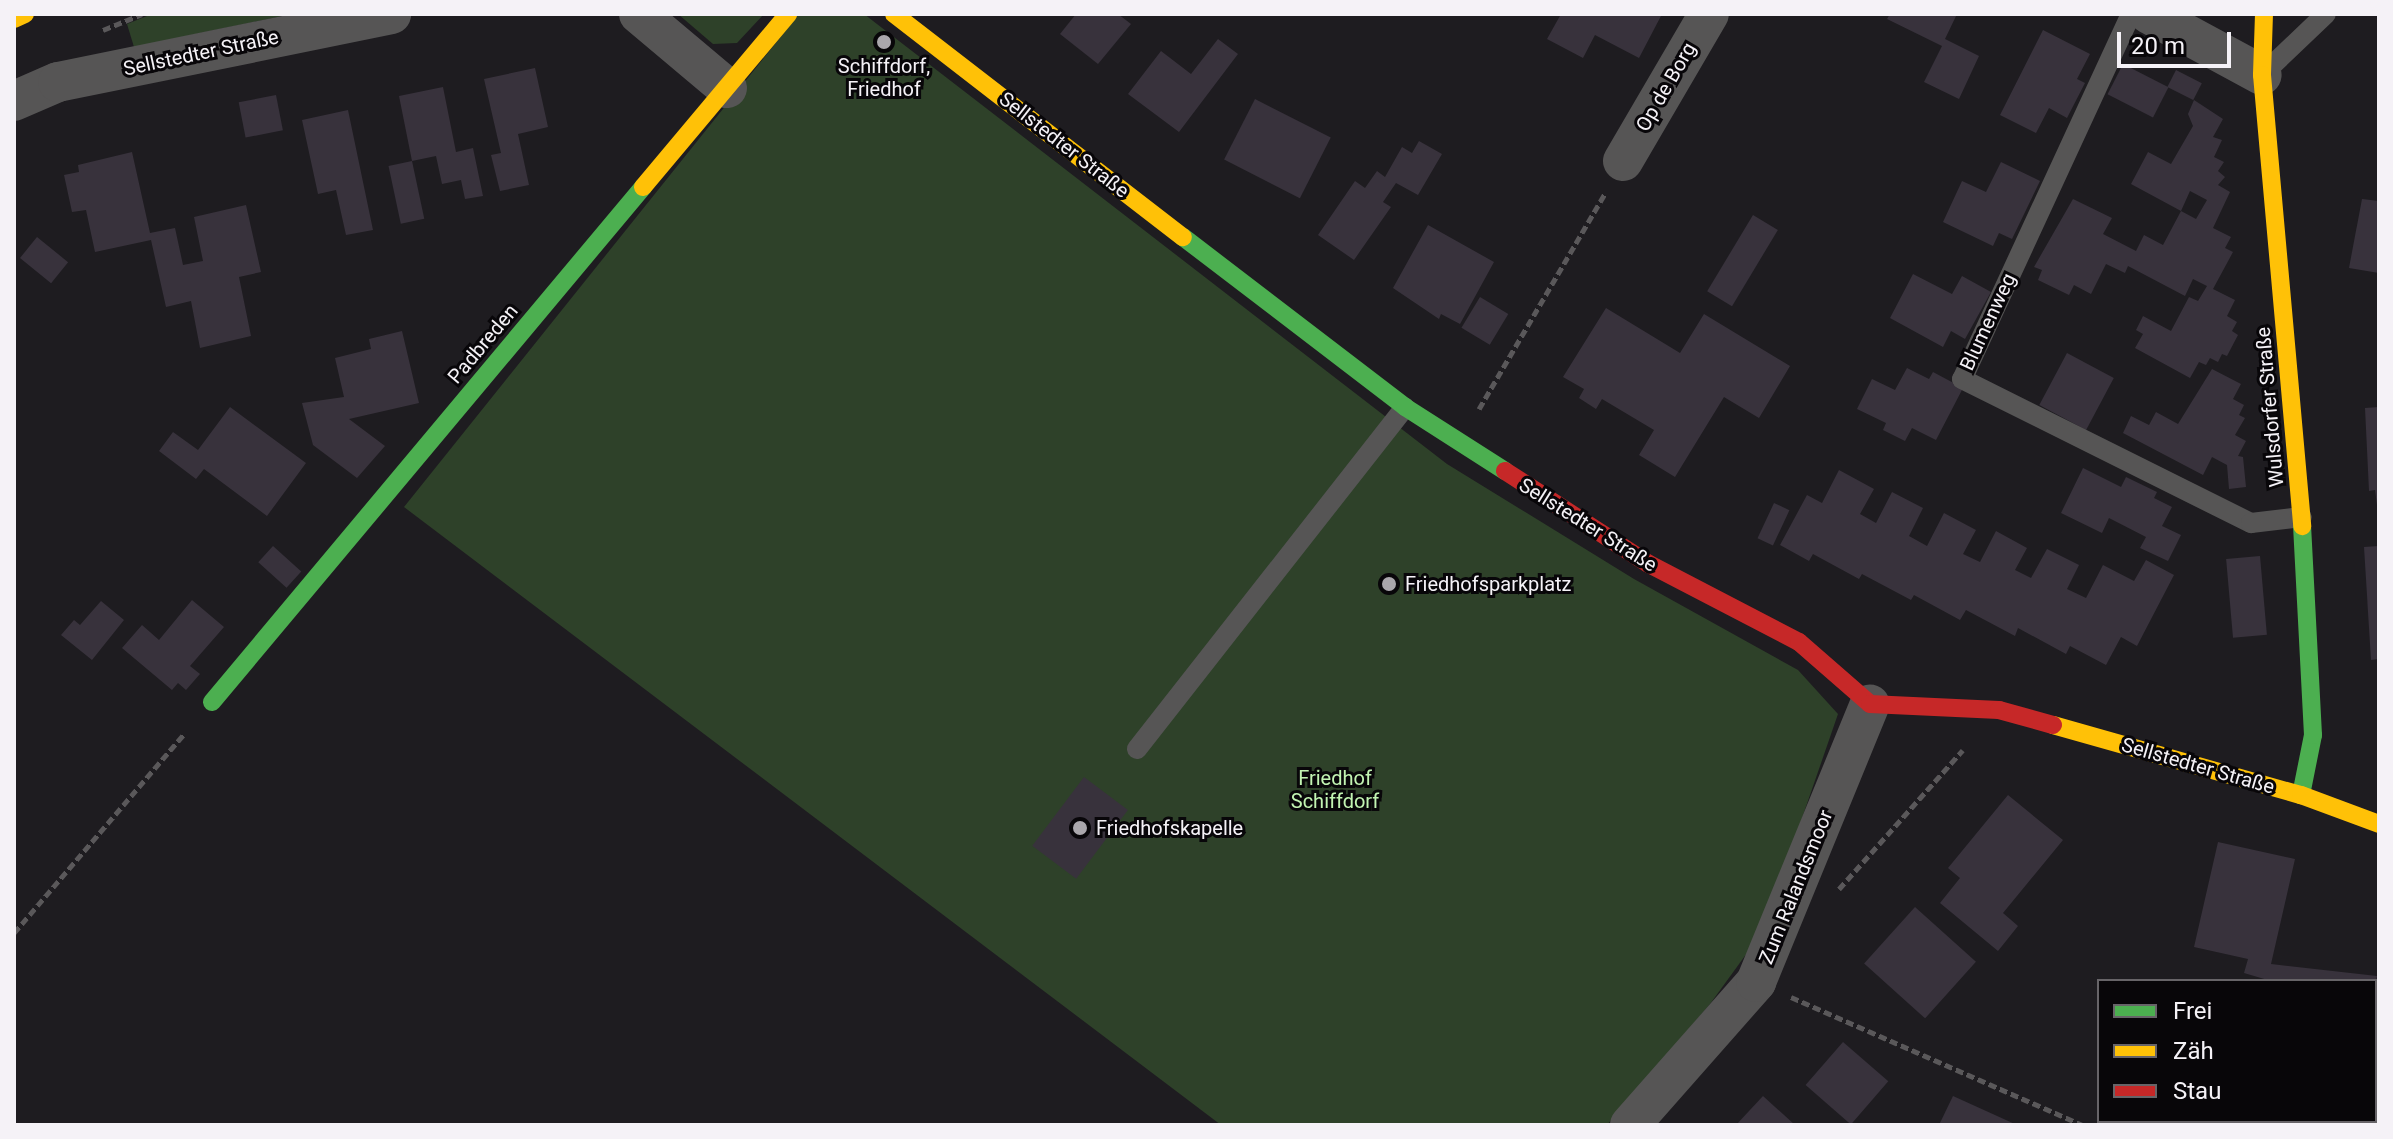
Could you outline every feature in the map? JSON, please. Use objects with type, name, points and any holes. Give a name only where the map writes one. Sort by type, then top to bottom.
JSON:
[{"type":"street","points":[[14,19],[25,14]]},
{"type":"street","name":"Sellstedter Straße","points":[[14,101],[58,82],[391,14]]},
{"type":"street","points":[[639,14],[727,88]]},
{"type":"street","name":"Padbreden","points":[[212,702],[788,14]]},
{"type":"street","name":"Sellstedter Straße","points":[[894,14],[1405,407],[1458,444],[1649,564],[1799,642],[1870,704],[1999,710],[2301,795],[2379,824]]},
{"type":"street","name":"Op de Borg","points":[[1623,161],[1709,14]]},
{"type":"street","points":[[2149,14],[2262,75]]},
{"type":"street","name":"Wulsdorfer Straße","points":[[2264,14],[2262,75],[2302,517],[2313,735],[2301,795]]},
{"type":"street","name":"Zum Ralandsmoor","points":[[1630,1125],[1756,982],[1870,704]]},
{"type":"lane","name":"Blumenweg","points":[[2131,14],[1962,379],[2251,523],[2302,517]]},
{"type":"lane","points":[[2262,75],[2326,14]]},
{"type":"lane","points":[[1137,749],[1405,407]]},
{"type":"path","points":[[1458,444],[1623,161]]},
{"type":"path","points":[[14,933],[212,702]]},
{"type":"path","points":[[1830,899],[1999,710]]},
{"type":"path","points":[[1756,982],[2083,1125]]},
{"type":"green space","points":[[152,14],[292,14],[134,47],[127,24]]},
{"type":"green space","points":[[678,14],[764,14],[737,43],[713,44]]},
{"type":"green space","name":"Friedhof Schiffdorf","points":[[799,14],[864,14],[1447,464],[1634,579],[1798,670],[1838,714],[1763,931],[1710,1004],[1607,1125],[1221,1125],[404,507]]},
{"type":"building","points":[[1076,14],[1118,14],[1131,24],[1098,64],[1060,34]]},
{"type":"building","points":[[1561,14],[1662,14],[1639,58],[1595,35],[1583,58],[1547,39]]},
{"type":"building","points":[[1890,14],[1957,14],[1945,39],[1979,56],[1959,99],[1924,82],[1942,46],[1887,19]]},
{"type":"building","points":[[2043,30],[2090,54],[2077,79],[2085,83],[2067,118],[2049,108],[2036,133],[2000,115]]},
{"type":"building","points":[[1218,39],[1238,54],[1179,132],[1128,94],[1161,51],[1191,74]]},
{"type":"building","points":[[2123,64],[2168,87],[2153,117],[2108,94]]},
{"type":"building","points":[[535,68],[548,127],[518,134],[529,185],[500,191],[491,155],[501,153],[484,79]]},
{"type":"building","points":[[2176,70],[2202,83],[2193,100],[2167,87]]},
{"type":"building","points":[[443,87],[456,152],[473,148],[483,196],[465,199],[461,180],[442,184],[436,156],[412,161],[399,96]]},
{"type":"building","points":[[276,95],[283,130],[246,138],[239,102]]},
{"type":"building","points":[[1255,99],[1331,138],[1300,198],[1224,160]]},
{"type":"building","points":[[2194,100],[2223,119],[2213,137],[2222,140],[2214,157],[2224,162],[2218,171],[2225,177],[2218,185],[2230,192],[2213,228],[2231,237],[2225,248],[2233,252],[2213,289],[2235,300],[2227,316],[2237,322],[2232,331],[2238,335],[2227,356],[2222,354],[2218,362],[2210,358],[2206,365],[2199,362],[2190,378],[2135,348],[2143,334],[2136,330],[2143,316],[2171,331],[2189,297],[2198,301],[2207,286],[2193,279],[2185,296],[2128,266],[2125,273],[2106,264],[2091,294],[2074,285],[2069,295],[2038,280],[2042,270],[2034,267],[2073,199],[2112,218],[2103,234],[2136,251],[2144,235],[2163,245],[2181,211],[2131,184],[2148,152],[2171,164],[2193,126],[2188,114]],"holes":[[[2190,191],[2207,200],[2196,219],[2181,211]]]},
{"type":"building","points":[[348,110],[373,230],[346,235],[336,190],[318,194],[302,120]]},
{"type":"building","points":[[1419,141],[1442,154],[1418,195],[1396,183],[1383,202],[1391,207],[1354,260],[1318,235],[1355,181],[1365,188],[1377,171],[1385,177],[1402,147],[1412,153]]},
{"type":"building","points":[[132,152],[150,233],[175,228],[183,265],[203,261],[194,217],[246,205],[261,272],[239,277],[251,336],[200,348],[191,301],[166,307],[151,240],[95,252],[86,210],[72,212],[64,175],[79,172],[78,165]]},
{"type":"building","points":[[412,161],[424,219],[401,224],[389,166]]},
{"type":"building","points":[[2001,162],[2040,181],[2012,239],[1999,233],[1993,246],[1943,222],[1962,181],[1986,192]]},
{"type":"building","points":[[2362,199],[2379,201],[2379,273],[2349,268]]},
{"type":"building","points":[[1753,215],[1778,230],[1732,306],[1707,291]]},
{"type":"building","points":[[1428,225],[1494,262],[1460,324],[1441,314],[1439,319],[1393,288]]},
{"type":"building","points":[[37,237],[68,262],[51,283],[20,258]]},
{"type":"building","points":[[1913,274],[1952,294],[1962,276],[1991,292],[1965,339],[1951,331],[1943,347],[1890,318]]},
{"type":"building","points":[[1480,297],[1508,314],[1490,345],[1461,328]]},
{"type":"building","points":[[1606,308],[1680,353],[1704,314],[1790,366],[1759,418],[1724,397],[1675,477],[1639,455],[1654,430],[1602,399],[1596,409],[1579,398],[1584,389],[1563,377]]},
{"type":"building","points":[[402,331],[419,403],[349,419],[385,446],[357,478],[313,445],[302,403],[344,397],[335,358],[371,349],[369,339]]},
{"type":"building","points":[[2067,353],[2114,378],[2086,430],[2039,405]]},
{"type":"building","points":[[1907,368],[1929,379],[1933,372],[1963,388],[1936,440],[1912,428],[1905,441],[1883,430],[1886,423],[1857,409],[1872,379],[1895,390]]},
{"type":"building","points":[[2212,369],[2241,384],[2233,399],[2244,405],[2239,415],[2245,418],[2235,435],[2246,441],[2238,456],[2243,457],[2246,487],[2229,489],[2227,465],[2212,457],[2203,475],[2123,433],[2131,416],[2149,425],[2156,412],[2178,424]]},
{"type":"building","points":[[230,407],[306,463],[267,516],[204,469],[196,479],[159,451],[173,432],[198,450]]},
{"type":"building","points":[[2379,407],[2377,505],[2375,490],[2369,491],[2365,408]]},
{"type":"building","points":[[2083,468],[2121,487],[2126,477],[2157,492],[2154,498],[2172,507],[2162,526],[2181,535],[2168,561],[2140,548],[2146,537],[2109,518],[2102,533],[2061,513]]},
{"type":"building","points":[[1839,470],[1874,489],[1860,514],[1876,523],[1892,492],[1923,508],[1909,536],[1927,546],[1944,513],[1976,530],[1963,554],[1980,562],[1996,531],[2027,548],[2015,570],[2031,578],[2047,549],[2079,565],[2067,589],[2086,598],[2103,565],[2134,581],[2146,560],[2174,575],[2137,646],[2121,637],[2106,665],[2070,646],[2066,654],[2018,628],[2015,636],[1966,610],[1960,620],[1914,595],[1911,600],[1862,574],[1859,579],[1813,554],[1809,561],[1780,545],[1807,495],[1822,503]]},
{"type":"building","points":[[1774,503],[1789,510],[1773,546],[1758,538]]},
{"type":"building","points":[[273,546],[301,571],[287,588],[258,562]]},
{"type":"building","points":[[2379,546],[2379,659],[2371,660],[2364,547]]},
{"type":"building","points":[[2260,556],[2267,635],[2233,638],[2226,559]]},
{"type":"building","points":[[192,600],[224,627],[190,666],[200,674],[186,690],[178,683],[172,690],[122,648],[142,625],[159,640]]},
{"type":"building","points":[[101,601],[124,620],[92,660],[61,635],[74,620],[80,625]]},
{"type":"building","name":"Friedhofskapelle","points":[[1084,777],[1128,810],[1076,879],[1032,846]]},
{"type":"building","points":[[2008,795],[2063,840],[2003,913],[2018,926],[1998,951],[1940,903],[1960,878],[1948,868]]},
{"type":"building","points":[[2218,842],[2295,859],[2271,964],[2377,976],[2376,979],[2264,979],[2244,973],[2248,959],[2194,947]]},
{"type":"building","points":[[1915,907],[1976,962],[1925,1018],[1864,963]]},
{"type":"building","points":[[1843,1042],[1888,1081],[1851,1124],[1806,1085]]},
{"type":"building","points":[[1763,1096],[1795,1125],[1736,1125]]},
{"type":"building","points":[[1953,1096],[2017,1125],[1939,1125]]},
{"type":"traffic: fast","points":[[212,702],[643,187]]},
{"type":"traffic: fast","points":[[1183,237],[1405,407],[1505,471]]},
{"type":"traffic: fast","points":[[2301,795],[2313,735],[2302,526]]},
{"type":"traffic: slow","points":[[14,19],[25,14]]},
{"type":"traffic: slow","points":[[643,187],[788,14]]},
{"type":"traffic: slow","points":[[894,14],[1183,237]]},
{"type":"traffic: slow","points":[[2264,14],[2262,75],[2302,526]]},
{"type":"traffic: slow","points":[[2053,725],[2301,795],[2379,824]]},
{"type":"traffic: jam","points":[[1505,471],[1649,564],[1799,642],[1870,704],[1999,710],[2053,725]]},
{"type":"place","name":"Schiffdorf, Friedhof","points":[[884,42]]},
{"type":"place","name":"Friedhofsparkplatz","points":[[1389,584]]},
{"type":"place","name":"Friedhofskapelle","points":[[1080,828]]}]
